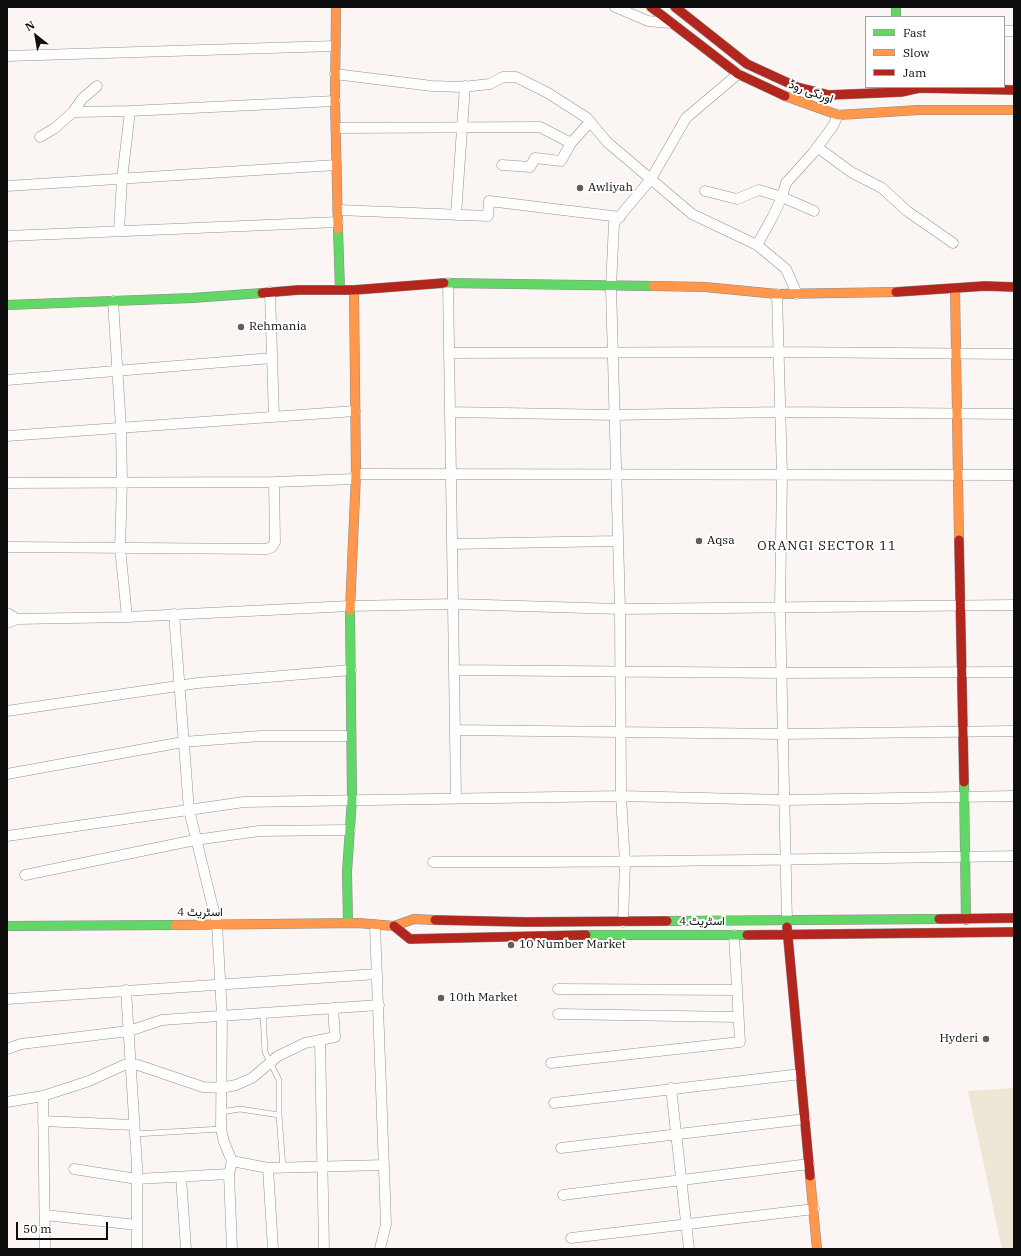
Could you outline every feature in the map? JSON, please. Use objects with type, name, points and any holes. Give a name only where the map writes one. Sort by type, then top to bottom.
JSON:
[{"type":"street","points":[[336,7],[335,101],[340,290]]},
{"type":"street","points":[[615,7],[648,21],[673,23]]},
{"type":"street","name":"اورنگی روڈ","points":[[652,7],[738,74],[790,98],[838,115],[901,111],[1014,110]]},
{"type":"street","points":[[674,7],[747,64],[797,87],[830,95],[919,88],[1014,90]]},
{"type":"street","points":[[7,56],[335,46]]},
{"type":"street","points":[[335,74],[432,86],[490,84],[503,77],[516,77],[548,93],[590,122],[607,142],[692,214],[757,245],[786,269],[797,294]]},
{"type":"street","points":[[623,922],[625,863],[621,796],[620,608],[615,474],[611,287],[614,223],[652,179],[686,118],[738,74]]},
{"type":"street","points":[[40,137],[55,128],[73,112],[82,99],[97,86]]},
{"type":"street","points":[[456,215],[465,86]]},
{"type":"street","points":[[901,90],[901,111]]},
{"type":"street","points":[[73,112],[130,111],[335,101]]},
{"type":"street","points":[[119,232],[122,179],[130,111]]},
{"type":"street","points":[[757,245],[782,198],[786,183],[817,147],[833,126],[838,115]]},
{"type":"street","points":[[502,165],[530,167],[535,158],[562,161],[571,143],[590,122]]},
{"type":"street","points":[[336,128],[540,127],[571,143]]},
{"type":"street","points":[[817,147],[851,172],[882,188],[907,211],[952,243]]},
{"type":"street","points":[[7,186],[336,165]]},
{"type":"street","points":[[705,191],[737,199],[759,190],[814,211]]},
{"type":"street","points":[[338,210],[488,216],[489,201],[620,217]]},
{"type":"street","points":[[7,236],[338,222]]},
{"type":"street","points":[[448,283],[456,798]]},
{"type":"street","points":[[7,305],[192,298],[298,290],[354,290],[448,283],[611,287],[705,287],[777,294],[882,293],[985,286],[1014,288]]},
{"type":"street","points":[[954,288],[966,920]]},
{"type":"street","points":[[348,923],[347,872],[352,800],[350,606],[356,477],[354,290]]},
{"type":"street","points":[[270,292],[274,417]]},
{"type":"street","points":[[777,294],[782,475],[780,608],[787,921],[817,1249]]},
{"type":"street","points":[[114,301],[121,428],[122,482],[120,548],[127,617]]},
{"type":"street","points":[[449,353],[778,352],[1014,354]]},
{"type":"street","points":[[7,380],[272,358]]},
{"type":"street","points":[[7,436],[355,411]]},
{"type":"street","points":[[450,412],[614,415],[780,412],[1014,414]]},
{"type":"street","points":[[7,483],[274,482],[450,473],[1014,475]]},
{"type":"street","points":[[7,547],[267,549],[272,547],[275,542],[274,482]]},
{"type":"street","points":[[452,544],[617,541]]},
{"type":"street","points":[[7,623],[17,619],[127,617],[350,606],[453,604],[620,608],[780,608],[1014,605]]},
{"type":"street","points":[[7,613],[17,619]]},
{"type":"street","points":[[174,614],[178,686],[189,810],[195,840],[217,924],[222,1016],[221,1129],[224,1142],[232,1161],[229,1174],[232,1249]]},
{"type":"street","points":[[7,711],[178,686],[351,670]]},
{"type":"street","points":[[454,670],[782,673],[1014,672]]},
{"type":"street","points":[[455,730],[783,734],[1014,731]]},
{"type":"street","points":[[7,774],[183,742],[260,736],[351,736]]},
{"type":"street","points":[[7,836],[244,802],[621,796],[785,800],[1014,796]]},
{"type":"street","points":[[25,875],[195,840],[259,831],[350,830]]},
{"type":"street","points":[[433,862],[625,863],[1014,856]]},
{"type":"street","name":"اسٹریٹ 4","points":[[7,926],[348,923],[394,926],[414,919],[526,922],[623,922],[966,920],[1014,918]]},
{"type":"street","points":[[375,925],[386,1224],[380,1249]]},
{"type":"street","name":"اسٹریٹ 4","points":[[394,926],[410,939],[628,934],[788,935],[1014,932]]},
{"type":"street","points":[[551,1063],[740,1042],[734,935]]},
{"type":"street","points":[[7,999],[377,974]]},
{"type":"street","points":[[558,989],[736,990]]},
{"type":"street","points":[[126,990],[135,1129],[137,1249]]},
{"type":"street","points":[[7,1049],[21,1044],[129,1031],[162,1020],[379,1005]]},
{"type":"street","points":[[7,1102],[43,1096],[89,1081],[124,1065],[138,1065],[202,1087],[222,1088],[236,1085],[252,1078],[278,1056],[305,1043],[335,1037],[333,1008]]},
{"type":"street","points":[[558,1014],[738,1017]]},
{"type":"street","points":[[320,1040],[324,1249]]},
{"type":"street","points":[[554,1103],[671,1088],[801,1074]]},
{"type":"street","points":[[671,1088],[689,1249]]},
{"type":"street","points":[[43,1096],[45,1249]]},
{"type":"street","points":[[561,1148],[805,1119]]},
{"type":"street","points":[[43,1121],[135,1129]]},
{"type":"street","points":[[232,1161],[268,1168],[384,1165]]},
{"type":"street","points":[[563,1195],[809,1164]]},
{"type":"street","points":[[268,1168],[273,1249]]},
{"type":"street","points":[[74,1169],[136,1179],[229,1174]]},
{"type":"street","points":[[181,1177],[186,1249]]},
{"type":"street","points":[[571,1238],[814,1209]]},
{"type":"street","points":[[44,1216],[137,1225]]},
{"type":"lane","points":[[262,1013],[265,1052],[279,1080],[282,1168]]},
{"type":"lane","points":[[221,1112],[240,1110],[279,1115]]},
{"type":"lane","points":[[135,1129],[221,1129]]},
{"type":"shaded area","points":[[1014,1088],[1014,1249],[1002,1249],[968,1091]]},
{"type":"traffic: fast","points":[[896,7],[896,16]]},
{"type":"traffic: fast","points":[[338,229],[340,290]]},
{"type":"traffic: fast","points":[[444,283],[653,286]]},
{"type":"traffic: fast","points":[[7,305],[192,298],[262,293]]},
{"type":"traffic: fast","points":[[348,923],[347,872],[352,799],[350,610]]},
{"type":"traffic: fast","points":[[964,782],[966,920]]},
{"type":"traffic: fast","points":[[667,921],[939,919]]},
{"type":"traffic: fast","points":[[7,926],[175,925]]},
{"type":"traffic: fast","points":[[586,935],[747,935]]},
{"type":"traffic: slow","points":[[336,7],[335,101],[338,229]]},
{"type":"traffic: slow","points":[[785,96],[838,115],[919,110],[1014,110]]},
{"type":"traffic: slow","points":[[653,286],[705,287],[777,294],[896,292]]},
{"type":"traffic: slow","points":[[955,288],[959,540]]},
{"type":"traffic: slow","points":[[350,610],[356,474],[354,290]]},
{"type":"traffic: slow","points":[[175,925],[358,923],[394,926],[414,919],[435,920]]},
{"type":"traffic: slow","points":[[810,1176],[817,1249]]},
{"type":"traffic: jam","points":[[651,7],[738,74],[785,96]]},
{"type":"traffic: jam","points":[[675,7],[747,64],[797,87],[829,95],[901,92],[919,88],[1014,90]]},
{"type":"traffic: jam","points":[[262,293],[298,290],[354,290],[444,283]]},
{"type":"traffic: jam","points":[[896,292],[985,286],[1014,287]]},
{"type":"traffic: jam","points":[[959,540],[964,782]]},
{"type":"traffic: jam","points":[[939,919],[1014,918]]},
{"type":"traffic: jam","points":[[435,920],[526,922],[667,921]]},
{"type":"traffic: jam","points":[[394,926],[410,939],[586,935]]},
{"type":"traffic: jam","points":[[787,927],[810,1176]]},
{"type":"traffic: jam","points":[[747,935],[1014,932]]},
{"type":"place","name":"Awliyah","points":[[580,188]]},
{"type":"place","name":"Rehmania","points":[[241,327]]},
{"type":"place","name":"Aqsa","points":[[699,541]]},
{"type":"place","name":"10 Number Market","points":[[511,945]]},
{"type":"place","name":"10th Market","points":[[441,998]]},
{"type":"place","name":"Hyderi","points":[[986,1039]]},
{"type":"district","name":"ORANGI SECTOR 11","points":[[827,546]]}]
